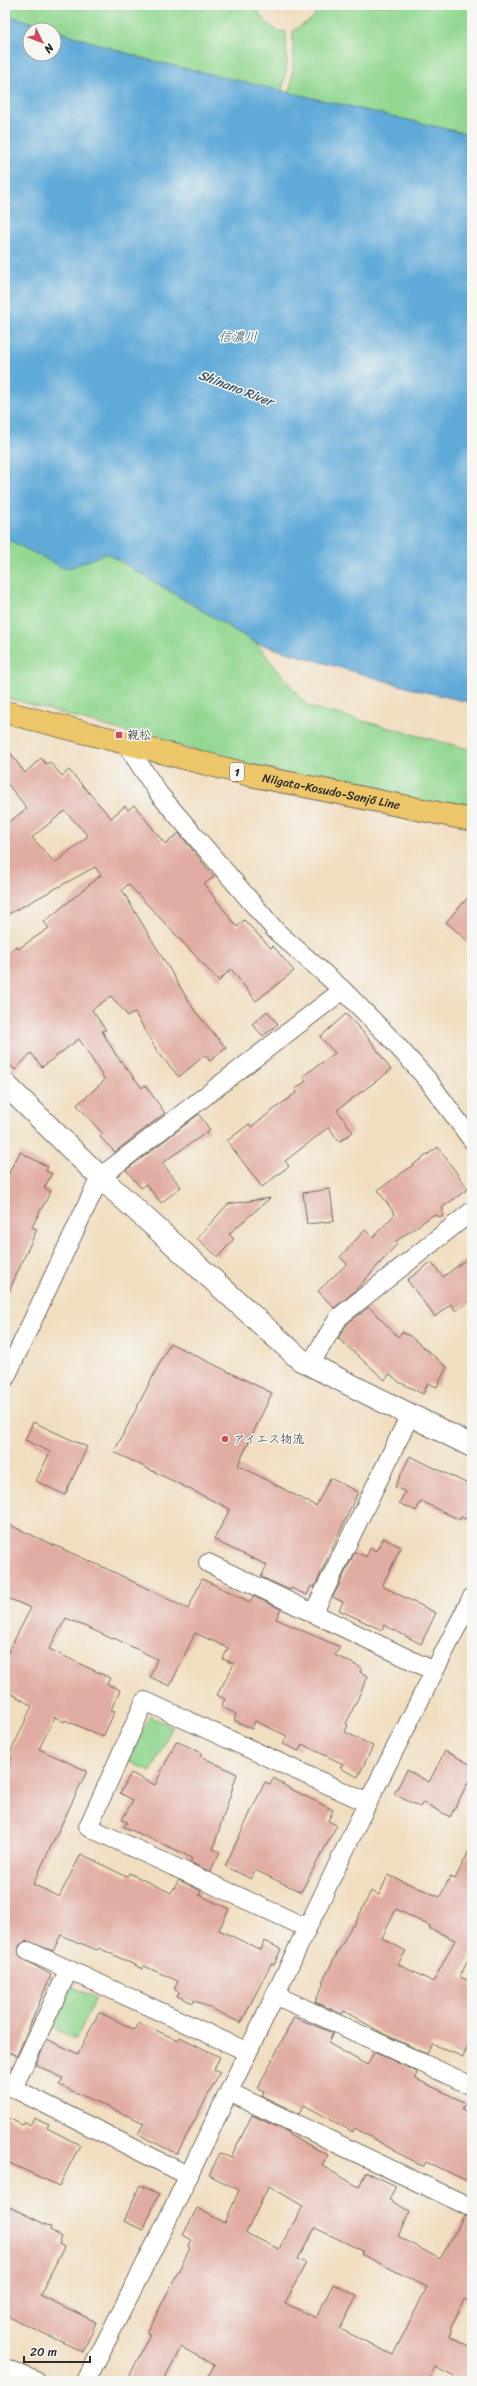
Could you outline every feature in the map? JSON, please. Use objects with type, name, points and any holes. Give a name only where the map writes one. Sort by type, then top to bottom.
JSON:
[{"type":"main road","name":"Niigata-Kosudo-Sanjō Line","points":[[8,718],[126,744],[250,775],[472,820]]},
{"type":"street","points":[[126,744],[159,794],[277,932],[343,990],[427,1079],[472,1140]]},
{"type":"street","points":[[5,1379],[100,1177],[343,990]]},
{"type":"street","points":[[5,1084],[100,1177],[301,1360],[472,1446]]},
{"type":"street","points":[[310,1364],[338,1317],[472,1211]]},
{"type":"street","points":[[313,1614],[410,1415]]},
{"type":"street","points":[[208,1563],[434,1671]]},
{"type":"street","points":[[86,2381],[189,2176],[368,1802],[472,1597]]},
{"type":"street","points":[[308,1928],[88,1827],[145,1701],[368,1802]]},
{"type":"street","points":[[28,1951],[248,2052]]},
{"type":"street","points":[[69,1969],[13,2088],[189,2176]]},
{"type":"street","points":[[276,1995],[472,2086]]},
{"type":"street","points":[[229,2092],[472,2208]]},
{"type":"street","points":[[5,2368],[36,2381]]},
{"type":"green space","points":[[5,5],[256,5],[261,15],[271,27],[276,30],[286,32],[287,66],[282,91],[145,59],[62,32],[62,22],[30,22],[5,14]]},
{"type":"green space","points":[[320,5],[472,5],[472,135],[290,93],[293,66],[293,31],[312,19]]},
{"type":"green space","points":[[5,538],[66,569],[107,553],[256,643],[307,706],[472,750],[472,812],[295,776],[179,746],[5,697]]},
{"type":"green space","points":[[150,1716],[172,1727],[151,1772],[128,1761]]},
{"type":"green space","points":[[71,1986],[96,1998],[76,2039],[51,2027]]},
{"type":"water","name":"信濃川","points":[[5,14],[30,22],[22,22],[22,62],[62,62],[62,32],[145,59],[472,135],[472,703],[413,689],[256,643],[107,553],[66,569],[5,538]]},
{"type":"building","points":[[5,746],[25,773],[41,758],[46,764],[50,762],[62,776],[69,770],[111,818],[125,806],[128,810],[134,805],[165,844],[179,833],[214,877],[204,884],[237,927],[244,920],[271,948],[273,946],[294,971],[256,1001],[231,969],[219,981],[128,884],[122,890],[194,1010],[226,1048],[210,1061],[205,1055],[179,1077],[157,1051],[135,1013],[128,1016],[111,996],[92,1010],[106,1030],[102,1031],[116,1055],[142,1088],[145,1085],[165,1113],[115,1152],[100,1137],[103,1134],[77,1105],[105,1080],[79,1039],[42,1067],[31,1053],[15,1070],[5,1060],[5,956],[16,946],[18,949],[49,928],[44,922],[101,875],[95,867],[5,916],[5,825],[27,808],[5,781]],"holes":[[[65,811],[88,836],[55,863],[32,837]]]},
{"type":"building","points":[[472,893],[472,945],[446,922]]},
{"type":"building","points":[[267,1011],[278,1024],[263,1036],[252,1024]]},
{"type":"building","points":[[346,1014],[371,1041],[391,1070],[337,1110],[353,1132],[339,1142],[329,1127],[285,1161],[289,1166],[262,1187],[227,1141],[249,1124],[251,1127],[297,1092],[295,1089],[306,1081],[303,1076],[335,1053],[320,1037]]},
{"type":"building","points":[[199,1114],[210,1130],[162,1163],[181,1187],[161,1203],[146,1184],[141,1188],[126,1170]]},
{"type":"building","points":[[438,1147],[468,1189],[443,1207],[442,1217],[433,1215],[395,1242],[397,1244],[354,1292],[334,1308],[318,1291],[347,1264],[340,1257],[365,1230],[373,1237],[395,1214],[378,1190]]},
{"type":"building","points":[[20,1152],[48,1167],[46,1171],[52,1174],[44,1188],[51,1191],[32,1227],[37,1229],[5,1300],[5,1180]]},
{"type":"building","points":[[330,1189],[334,1221],[307,1224],[303,1193]]},
{"type":"building","points":[[270,1198],[229,1234],[234,1239],[218,1257],[197,1238],[228,1204]]},
{"type":"building","points":[[472,1255],[472,1299],[456,1311],[451,1304],[435,1317],[407,1280],[431,1262],[443,1277]]},
{"type":"building","points":[[369,1307],[398,1337],[402,1332],[410,1336],[447,1367],[437,1387],[428,1383],[423,1394],[399,1382],[390,1374],[385,1380],[338,1338],[348,1323]]},
{"type":"building","points":[[170,1343],[272,1393],[238,1465],[316,1506],[330,1478],[358,1492],[314,1588],[311,1586],[307,1595],[291,1588],[290,1590],[261,1577],[267,1565],[214,1539],[230,1509],[114,1452]]},
{"type":"building","points":[[33,1422],[87,1447],[65,1495],[36,1481],[50,1452],[25,1440]]},
{"type":"building","points":[[410,1456],[472,1486],[472,1522],[461,1517],[460,1520],[421,1501],[416,1511],[399,1503],[405,1492],[395,1487]]},
{"type":"building","points":[[5,1523],[116,1573],[188,1609],[202,1579],[250,1602],[253,1596],[281,1609],[276,1619],[340,1647],[335,1655],[362,1668],[360,1672],[368,1676],[346,1724],[348,1725],[345,1732],[373,1746],[358,1777],[340,1768],[343,1764],[302,1744],[299,1751],[283,1744],[287,1736],[255,1721],[252,1729],[234,1720],[236,1714],[221,1706],[225,1699],[217,1695],[234,1664],[223,1659],[228,1648],[195,1633],[170,1686],[150,1677],[157,1659],[114,1638],[113,1639],[66,1618],[49,1649],[110,1678],[107,1684],[120,1690],[111,1710],[115,1711],[103,1737],[55,1717],[39,1749],[87,1771],[33,1884],[59,1897],[81,1854],[127,1877],[129,1873],[171,1893],[179,1880],[201,1891],[199,1895],[229,1909],[219,1930],[261,1950],[264,1941],[281,1949],[274,1965],[271,1964],[241,2023],[194,2000],[193,2003],[177,1996],[179,1992],[174,1989],[178,1981],[144,1966],[143,1969],[99,1948],[97,1950],[80,1943],[79,1944],[61,1935],[53,1951],[27,1941],[19,1946],[20,1957],[51,1975],[17,2056],[5,2050],[5,1772],[12,1758],[9,1756],[32,1706],[5,1690],[5,1658],[31,1608],[5,1597]]},
{"type":"building","points":[[383,1538],[401,1547],[382,1586],[436,1613],[421,1644],[384,1625],[382,1630],[339,1610],[343,1602],[333,1597],[355,1552],[366,1557],[370,1548],[376,1551]]},
{"type":"building","points":[[176,1741],[202,1753],[200,1756],[237,1774],[213,1849],[220,1852],[210,1872],[190,1862],[192,1859],[183,1853],[124,1827],[127,1822],[122,1820],[133,1800],[120,1793],[131,1773],[155,1785]]},
{"type":"building","points":[[445,1751],[472,1765],[472,1775],[450,1817],[423,1802],[420,1807],[394,1794],[407,1770],[429,1782]]},
{"type":"building","points":[[274,1778],[287,1787],[333,1810],[328,1821],[337,1825],[301,1892],[255,1870],[251,1879],[225,1866],[265,1782],[270,1784]]},
{"type":"building","points":[[472,1845],[472,1951],[460,1977],[472,1982],[472,2037],[463,2057],[432,2044],[427,2054],[384,2034],[344,2011],[342,2014],[315,2002],[324,1983],[322,1982],[352,1925],[354,1926],[371,1891],[379,1895],[388,1875],[440,1897],[450,1877],[455,1879]],"holes":[[[396,1909],[430,1926],[429,1928],[455,1940],[433,1982],[398,1964],[406,1951],[382,1938]]]},
{"type":"building","points":[[99,2012],[135,2030],[139,2023],[178,2040],[180,2037],[220,2057],[214,2069],[220,2072],[177,2154],[138,2134],[144,2123],[59,2085],[63,2078],[36,2065],[47,2039],[78,2054]]},
{"type":"building","points":[[294,2017],[333,2033],[328,2043],[367,2065],[374,2052],[417,2072],[416,2079],[466,2103],[462,2109],[472,2115],[472,2183],[426,2162],[423,2167],[355,2128],[353,2132],[304,2105],[299,2114],[262,2096],[264,2091],[258,2088]]},
{"type":"building","points":[[252,2115],[290,2133],[289,2135],[328,2155],[322,2166],[359,2187],[366,2172],[396,2186],[389,2200],[410,2211],[398,2236],[440,2259],[464,2216],[472,2218],[472,2303],[464,2299],[450,2330],[452,2331],[450,2336],[472,2348],[472,2381],[462,2381],[435,2367],[428,2381],[206,2381],[214,2365],[181,2347],[163,2381],[127,2381],[150,2334],[147,2333],[190,2248],[188,2247],[192,2240],[183,2235],[197,2208],[225,2223],[239,2190],[209,2175],[220,2153],[231,2158]],"holes":[[[269,2186],[303,2206],[279,2249],[246,2233]],[[315,2228],[363,2251],[361,2254],[427,2287],[393,2355],[340,2329],[357,2296],[333,2284],[316,2318],[285,2303],[306,2263],[298,2259]]]},
{"type":"building","points":[[5,2116],[22,2125],[24,2122],[30,2125],[34,2118],[49,2125],[47,2128],[80,2145],[59,2186],[5,2161]]},
{"type":"building","points":[[140,2185],[159,2194],[143,2230],[124,2221]]},
{"type":"building","points":[[5,2205],[51,2227],[50,2230],[62,2237],[59,2244],[64,2247],[40,2295],[96,2322],[83,2352],[5,2315]]},
{"type":"place","name":"親松","points":[[119,735]]},
{"type":"place","name":"アイエス物流","points":[[225,1439]]},
{"type":"water label","name":"Shinano River","points":[[236,388]]}]
